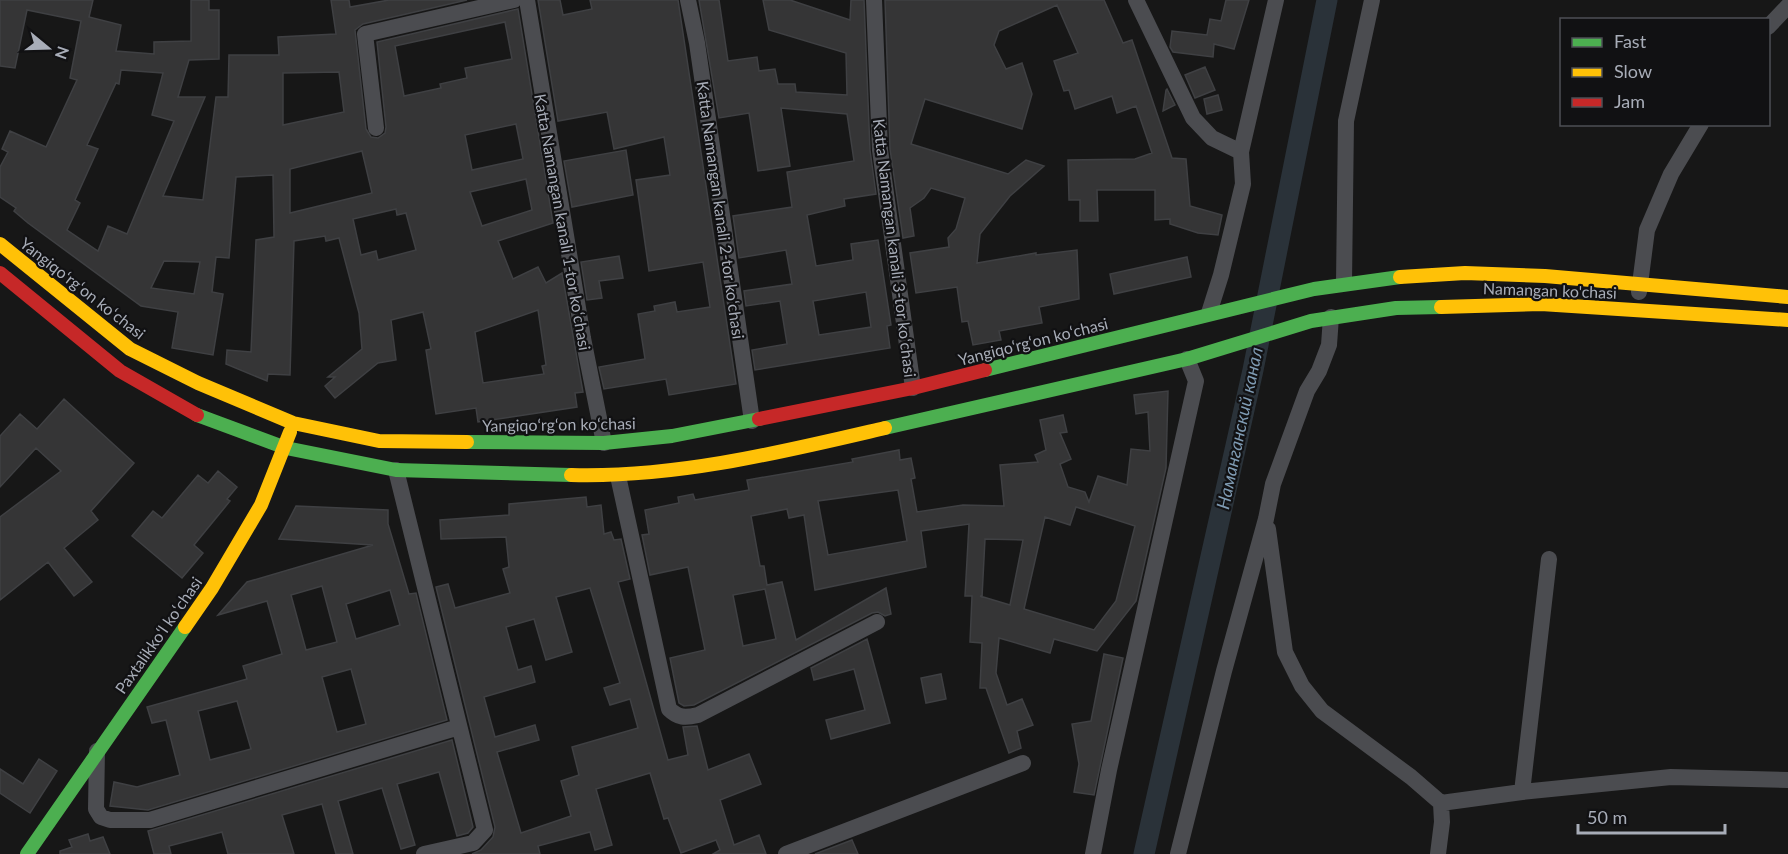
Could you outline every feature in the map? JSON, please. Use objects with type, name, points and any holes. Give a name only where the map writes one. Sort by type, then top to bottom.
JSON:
[{"type":"main road","name":"Yangiqoʻrgʻon koʻchasi","points":[[0,244],[130,349],[198,383],[293,423],[379,441],[604,443],[672,436],[913,388],[1314,289]]},
{"type":"main road","points":[[0,273],[120,371],[189,412],[286,448],[396,470],[618,476],[764,456],[1187,358]]},
{"type":"main road","name":"Namangan ko'chasi","points":[[1314,289],[1415,275],[1465,273],[1640,283],[1788,297]]},
{"type":"main road","name":"Namangan ko'chasi","points":[[1187,358],[1311,321],[1396,308],[1466,304],[1541,304],[1788,320]]},
{"type":"main road","name":"Paxtalikkoʻl koʻchasi","points":[[27,854],[212,588],[261,505],[286,448],[293,423]]},
{"type":"street","points":[[376,128],[365,34],[514,0]]},
{"type":"street","name":"Katta Namangan kanali 1-tor koʻchasi","points":[[527,0],[583,338],[604,443]]},
{"type":"street","name":"Katta Namangan kanali 2-tor koʻchasi","points":[[688,0],[697,43],[752,421]]},
{"type":"street","name":"Katta Namangan kanali 3-tor koʻchasi","points":[[874,0],[880,150],[913,388]]},
{"type":"street","points":[[1136,0],[1193,118],[1212,138],[1241,152]]},
{"type":"street","points":[[1209,314],[1243,184],[1241,152],[1276,0]]},
{"type":"street","points":[[1344,284],[1346,121],[1372,0]]},
{"type":"street","points":[[1770,25],[1788,6]]},
{"type":"street","points":[[1637,310],[1647,230],[1671,174],[1700,126]]},
{"type":"street","points":[[1178,854],[1224,670],[1266,519],[1273,484],[1287,441],[1329,345],[1330,317]]},
{"type":"street","points":[[1093,854],[1109,770],[1196,381],[1187,358]]},
{"type":"street","points":[[396,470],[485,830],[473,843],[424,854]]},
{"type":"street","points":[[618,476],[669,709],[675,716],[686,718],[698,715],[877,622]]},
{"type":"street","points":[[1266,519],[1285,652],[1302,686],[1322,711],[1411,777],[1441,803],[1442,822],[1438,854]]},
{"type":"street","points":[[1522,792],[1549,559]]},
{"type":"street","points":[[98,750],[96,809],[100,817],[110,820],[150,820],[459,727]]},
{"type":"street","points":[[786,854],[1023,763]]},
{"type":"street","points":[[1441,803],[1522,792],[1671,777],[1788,780]]},
{"type":"building","points":[[0,0],[93,0],[89,17],[121,25],[116,51],[154,54],[154,42],[191,41],[191,0],[209,0],[209,10],[219,10],[219,59],[189,60],[178,97],[205,97],[163,196],[203,200],[216,97],[228,97],[229,55],[279,55],[278,37],[336,34],[331,0],[349,0],[350,7],[389,0],[467,0],[363,24],[355,30],[366,129],[371,137],[378,138],[385,133],[386,127],[377,42],[518,9],[553,223],[498,241],[513,279],[538,267],[546,283],[562,273],[583,392],[575,393],[577,407],[478,422],[476,408],[436,414],[426,350],[431,349],[423,312],[391,320],[396,360],[378,363],[335,398],[325,386],[335,377],[328,377],[362,349],[359,313],[339,238],[326,241],[325,236],[294,241],[290,375],[268,374],[267,381],[226,364],[227,350],[251,352],[256,240],[274,237],[273,175],[236,177],[229,258],[216,257],[212,292],[223,294],[213,355],[172,348],[178,312],[141,306],[28,223],[14,211],[16,208],[0,197],[0,167],[8,152],[2,149],[10,131],[46,147],[77,80],[70,78],[81,21],[27,10],[15,68],[0,66]],"holes":[[[505,22],[512,59],[465,68],[467,78],[440,84],[441,88],[404,96],[395,46]],[[121,70],[163,73],[152,115],[174,121],[127,234],[108,226],[98,251],[67,230],[80,203],[75,200],[98,149],[87,145],[116,83],[119,84]],[[339,72],[344,112],[283,125],[283,73]],[[516,124],[523,159],[472,170],[465,135]],[[362,151],[372,193],[290,213],[290,169]],[[526,179],[532,210],[482,226],[470,192]],[[396,209],[397,215],[406,213],[416,250],[378,260],[376,251],[361,255],[353,219]],[[164,261],[200,262],[194,294],[151,288]],[[538,310],[546,365],[542,366],[544,374],[483,383],[475,332]]]},
{"type":"building","points":[[538,0],[560,0],[563,15],[592,9],[590,0],[678,0],[736,384],[669,395],[666,379],[604,389],[599,367],[645,359],[638,314],[655,311],[654,306],[675,302],[677,312],[710,307],[703,262],[649,271],[636,180],[670,175],[664,137],[614,149],[607,112],[558,121]]},
{"type":"building","points":[[699,0],[719,0],[728,61],[757,57],[759,71],[775,69],[778,84],[795,84],[796,92],[847,95],[846,53],[769,30],[763,0],[790,0],[850,20],[851,0],[864,0],[870,150],[876,194],[844,199],[845,206],[807,215],[816,266],[853,260],[851,244],[878,240],[891,325],[887,326],[890,348],[755,370],[752,350],[787,344],[780,301],[746,306],[744,291],[792,284],[786,250],[739,258],[733,216],[792,207],[787,172],[854,161],[847,114],[781,108],[790,166],[758,171],[749,113],[719,118]],"holes":[[[866,292],[871,327],[819,335],[813,301]]]},
{"type":"building","points":[[885,0],[1104,0],[1123,43],[1132,40],[1172,158],[1186,159],[1190,206],[1222,215],[1218,235],[1198,233],[1170,224],[1170,219],[1155,220],[1155,190],[1097,190],[1098,221],[1080,221],[1080,200],[1069,200],[1068,160],[1135,159],[1152,153],[1136,106],[1117,113],[1112,96],[1075,109],[1069,90],[1064,91],[1054,61],[1078,53],[1057,5],[999,31],[994,45],[1006,69],[1022,63],[1032,94],[1022,129],[925,99],[911,144],[1008,174],[1026,160],[1044,166],[1010,196],[980,234],[977,263],[1036,253],[1036,255],[1077,250],[1079,299],[1039,307],[1042,323],[999,331],[1001,340],[973,345],[968,321],[962,322],[957,287],[916,293],[910,253],[949,247],[948,238],[956,229],[965,198],[931,188],[924,198],[910,208],[914,236],[903,238],[890,149]]},
{"type":"building","points":[[1226,0],[1249,0],[1234,49],[1214,44],[1213,57],[1173,52],[1170,47],[1172,31],[1207,35],[1210,19],[1221,21]]},
{"type":"building","points":[[1205,67],[1215,90],[1195,98],[1185,75]]},
{"type":"building","points":[[1166,90],[1175,105],[1163,111]]},
{"type":"building","points":[[1218,95],[1222,110],[1207,114],[1204,99]]},
{"type":"building","points":[[626,150],[633,195],[572,207],[564,161]]},
{"type":"building","points":[[619,256],[623,278],[599,281],[602,298],[587,300],[581,262]]},
{"type":"building","points":[[1187,257],[1191,277],[1114,294],[1110,274]]},
{"type":"building","points":[[1168,391],[1166,468],[1136,601],[1097,651],[1054,639],[1050,653],[999,638],[996,673],[1007,705],[1022,699],[1033,725],[1017,731],[1021,748],[1009,753],[986,688],[980,688],[982,643],[970,642],[972,596],[965,596],[969,524],[921,531],[926,567],[815,590],[804,515],[789,518],[787,509],[751,516],[760,566],[764,566],[767,585],[782,582],[796,640],[886,588],[891,614],[885,616],[878,612],[872,613],[694,705],[684,706],[679,703],[670,658],[705,650],[688,567],[650,575],[642,535],[649,534],[645,510],[679,503],[678,497],[693,494],[695,500],[749,490],[747,480],[853,462],[852,459],[899,450],[900,460],[911,458],[915,478],[911,479],[917,512],[963,505],[1004,506],[1000,465],[1038,462],[1035,455],[1046,450],[1040,420],[1063,415],[1067,432],[1060,433],[1071,459],[1060,464],[1068,487],[1085,492],[1089,502],[1098,476],[1127,485],[1131,449],[1150,451],[1148,412],[1136,414],[1134,395]],"holes":[[[898,490],[907,541],[828,555],[818,501]],[[1076,507],[1135,526],[1116,601],[1094,630],[1024,609],[1045,517],[1070,525]],[[985,539],[1023,540],[1010,605],[982,597]],[[765,589],[776,639],[743,646],[733,595]]]},
{"type":"building","points":[[64,399],[134,463],[91,511],[98,520],[64,548],[92,582],[74,596],[48,562],[0,600],[0,517],[61,471],[36,448],[0,487],[0,436],[20,414],[37,429]]},
{"type":"building","points":[[218,471],[237,487],[227,499],[230,501],[194,545],[203,553],[182,578],[132,536],[153,511],[162,518],[198,475],[208,483]]},
{"type":"building","points":[[586,497],[587,507],[601,505],[604,534],[611,532],[614,540],[621,539],[630,579],[618,582],[668,760],[688,755],[683,727],[697,726],[708,770],[749,754],[761,784],[720,800],[734,845],[759,835],[766,854],[713,854],[720,850],[716,840],[681,853],[668,818],[664,819],[650,773],[596,789],[612,845],[595,850],[590,832],[538,846],[540,854],[472,854],[481,850],[493,837],[495,827],[436,587],[448,584],[455,608],[510,593],[503,569],[509,567],[506,537],[441,539],[440,520],[509,515],[509,504]],"holes":[[[590,588],[620,683],[604,688],[610,705],[630,699],[638,728],[572,747],[579,775],[561,781],[571,816],[521,833],[497,752],[539,740],[535,725],[495,737],[484,697],[535,682],[531,666],[518,670],[506,627],[534,619],[546,660],[572,652],[556,597]]]},
{"type":"building","points":[[296,506],[388,510],[388,524],[409,594],[416,593],[447,720],[148,810],[110,806],[114,782],[137,787],[180,775],[166,720],[152,723],[147,707],[247,679],[243,666],[282,654],[267,601],[218,615],[247,582],[373,545],[279,539]],"holes":[[[322,586],[337,642],[306,650],[291,595]],[[390,590],[400,625],[356,639],[346,604]],[[351,669],[366,724],[337,732],[322,677]],[[237,701],[251,749],[210,760],[198,711]]]},
{"type":"building","points":[[867,639],[890,723],[831,739],[826,720],[865,710],[854,669],[814,680],[811,668]]},
{"type":"building","points":[[1104,654],[1123,658],[1094,795],[1074,792],[1079,764],[1072,724],[1091,721]]},
{"type":"building","points":[[941,674],[946,699],[926,703],[921,678]]},
{"type":"building","points":[[452,740],[473,827],[468,833],[457,836],[439,772],[397,784],[415,845],[401,849],[382,788],[338,801],[353,854],[336,854],[322,804],[282,815],[294,854],[228,854],[222,832],[169,846],[171,854],[154,854],[148,831]]},
{"type":"building","points":[[39,759],[57,771],[30,813],[0,793],[0,769],[23,784]]},
{"type":"building","points":[[88,834],[90,841],[103,837],[110,854],[60,854],[60,851],[72,847],[69,840]]},
{"type":"building","points":[[852,840],[858,854],[815,854]]},
{"type":"waterway","name":"Наманганский канал","points":[[1144,854],[1253,370],[1327,0]]},
{"type":"traffic: fast","points":[[985,370],[1314,289],[1400,277]]},
{"type":"traffic: fast","points":[[885,428],[1187,359],[1311,321],[1396,308],[1441,307]]},
{"type":"traffic: fast","points":[[197,415],[286,448],[396,470],[571,475]]},
{"type":"traffic: fast","points":[[467,442],[604,443],[672,436],[759,419]]},
{"type":"traffic: fast","points":[[27,854],[185,627]]},
{"type":"traffic: slow","points":[[0,244],[130,349],[198,383],[293,423],[379,441],[467,442]]},
{"type":"traffic: slow","points":[[1400,277],[1465,273],[1545,276],[1788,297]]},
{"type":"traffic: slow","points":[[1441,307],[1541,304],[1788,320]]},
{"type":"traffic: slow","points":[[571,475],[611,475],[690,468],[729,462],[885,428]]},
{"type":"traffic: slow","points":[[185,627],[212,588],[261,505],[290,432]]},
{"type":"traffic: jam","points":[[0,273],[120,371],[197,415]]},
{"type":"traffic: jam","points":[[759,419],[913,388],[985,370]]}]
